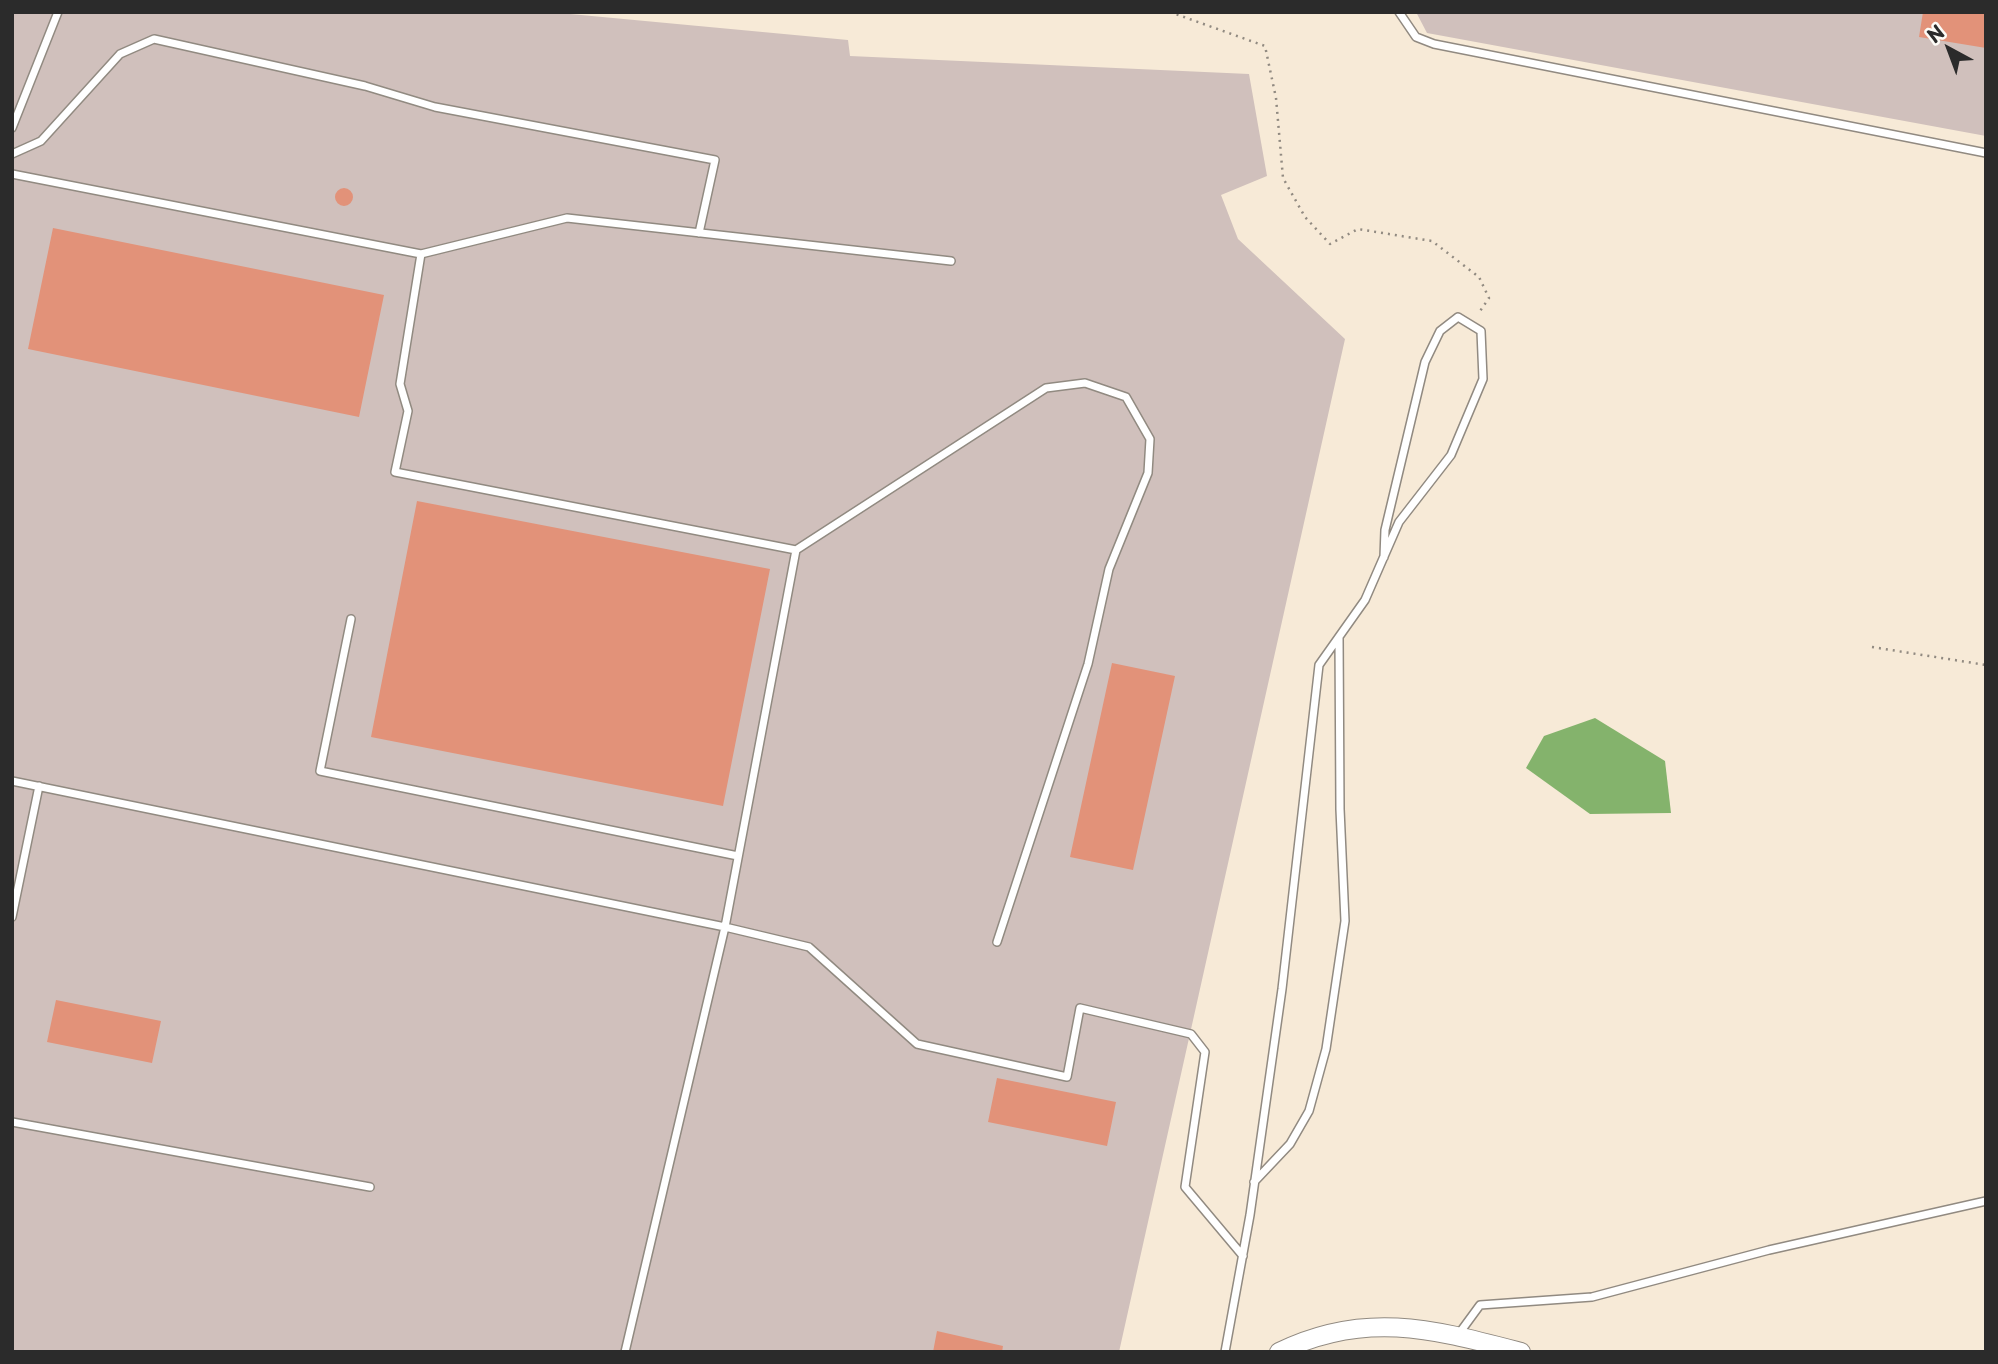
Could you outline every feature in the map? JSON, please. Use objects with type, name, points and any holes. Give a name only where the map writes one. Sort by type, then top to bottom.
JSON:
[{"type":"street","points":[[1279,1352],[1302,1340],[1344,1329],[1396,1326],[1458,1335],[1521,1352]]},
{"type":"lane","points":[[12,128],[58,12]]},
{"type":"lane","points":[[1399,12],[1416,37],[1434,44],[1986,153]]},
{"type":"lane","points":[[12,154],[41,141],[120,54],[154,39],[365,86],[435,107],[715,160],[699,233]]},
{"type":"lane","points":[[12,174],[421,254],[567,218],[951,261]]},
{"type":"lane","points":[[421,254],[400,384],[408,411],[396,472],[796,550],[1046,387],[1085,383],[1126,397],[1150,439],[1148,473],[1109,569],[1088,664],[997,943]]},
{"type":"lane","points":[[1225,1352],[1250,1215],[1282,989],[1319,665],[1365,600],[1384,557],[1399,522],[1451,455],[1483,379],[1481,331],[1458,317],[1440,331],[1425,362],[1385,530],[1384,557]]},
{"type":"lane","points":[[625,1352],[725,927],[796,550]]},
{"type":"lane","points":[[351,619],[320,771],[738,856]]},
{"type":"lane","points":[[1253,1182],[1290,1144],[1309,1111],[1326,1049],[1345,921],[1340,809],[1339,637]]},
{"type":"lane","points":[[12,781],[725,927],[809,947],[917,1044],[1067,1077],[1080,1008],[1191,1034],[1205,1052],[1185,1186],[1243,1256]]},
{"type":"lane","points":[[12,917],[39,786]]},
{"type":"lane","points":[[12,1122],[370,1187]]},
{"type":"lane","points":[[1458,1335],[1480,1306],[1592,1297],[1769,1250],[1986,1201]]},
{"type":"path","points":[[1170,12],[1265,46],[1276,97],[1283,178],[1305,216],[1330,244],[1358,229],[1432,241],[1479,277],[1489,298],[1470,324]]},
{"type":"path","points":[[1872,647],[1986,665]]},
{"type":"shaded area","points":[[12,12],[549,12],[848,40],[850,56],[1249,74],[1267,176],[1221,195],[1238,239],[1345,339],[1119,1352],[12,1352]]},
{"type":"shaded area","points":[[1416,12],[1986,12],[1986,136],[1427,33]]},
{"type":"green space","points":[[1595,718],[1665,761],[1671,813],[1590,814],[1526,768],[1544,736]]},
{"type":"building","points":[[1923,12],[1986,12],[1986,48],[1919,37]]},
{"type":"building","points":[[344,188],[350,191],[353,197],[350,203],[344,206],[338,203],[335,197],[338,191]]},
{"type":"building","points":[[53,228],[384,295],[359,417],[28,349]]},
{"type":"building","points":[[417,501],[770,569],[723,806],[371,737]]},
{"type":"building","points":[[1112,663],[1175,676],[1133,870],[1070,857]]},
{"type":"building","points":[[56,1000],[161,1021],[152,1063],[47,1042]]},
{"type":"building","points":[[997,1078],[1116,1102],[1107,1146],[988,1122]]},
{"type":"building","points":[[937,1331],[1003,1346],[1002,1352],[933,1352]]}]
